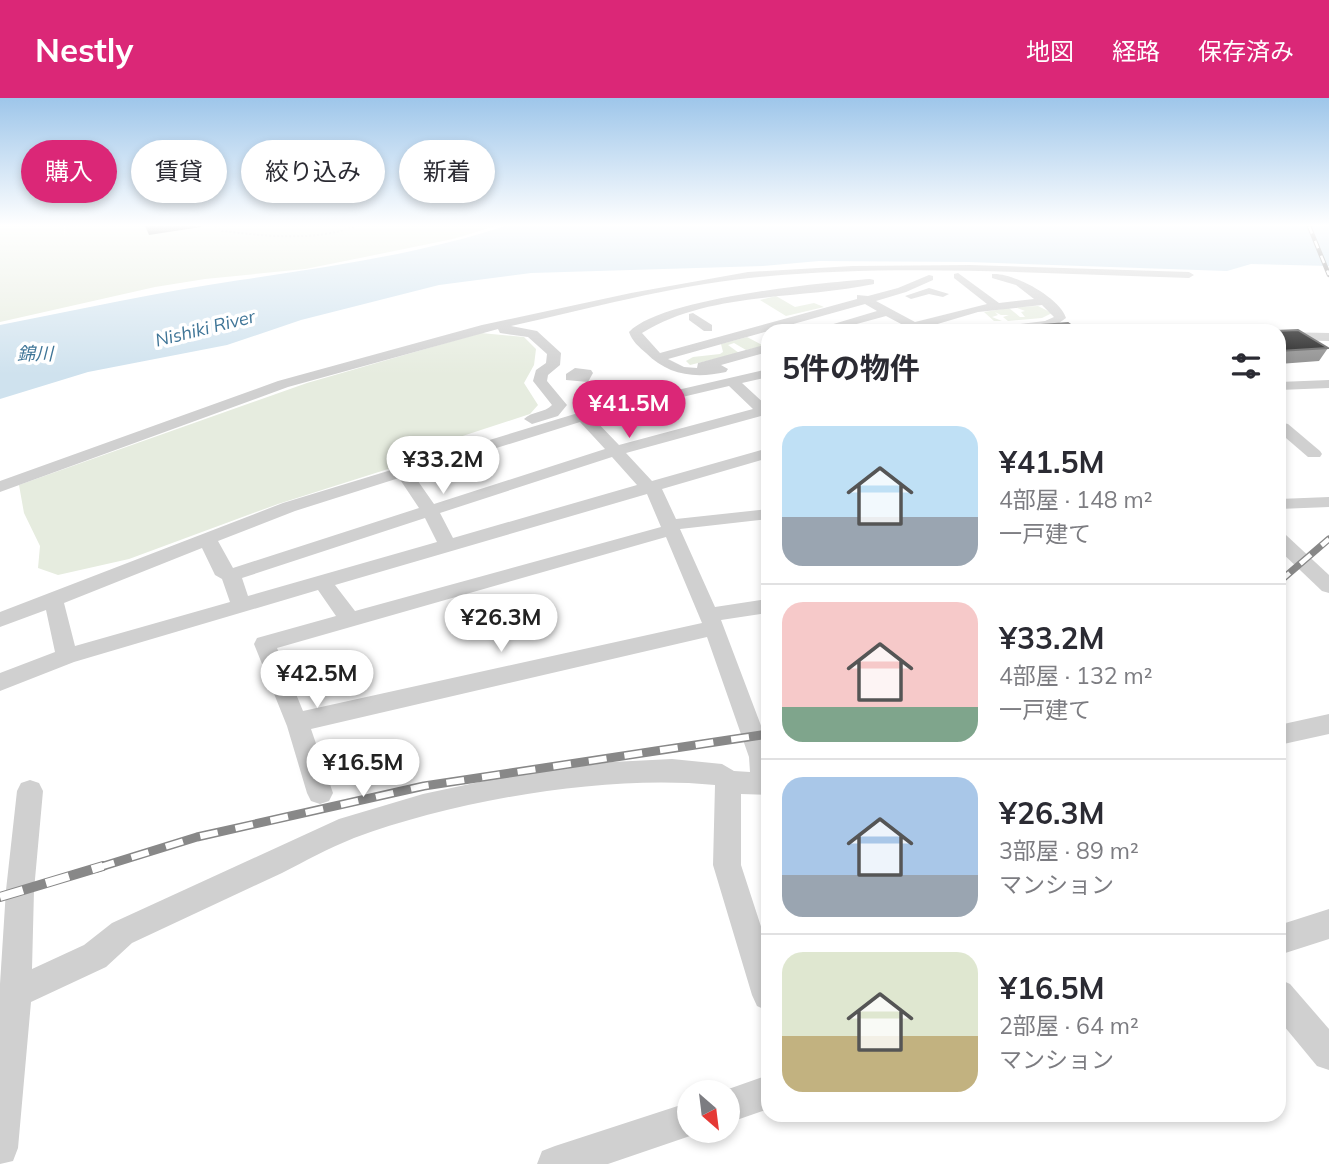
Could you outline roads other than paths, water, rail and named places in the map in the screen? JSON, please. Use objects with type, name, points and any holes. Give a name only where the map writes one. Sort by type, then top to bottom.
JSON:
[{"type":"street","points":[[0,487],[283,384],[482,329],[631,296],[744,276]]},
{"type":"street","points":[[778,324],[902,290],[933,278]]},
{"type":"street","points":[[906,324],[913,308],[954,291],[933,278]]},
{"type":"street","points":[[836,306],[842,298],[831,291],[933,278],[992,281],[1009,278],[1058,311],[1059,319]]},
{"type":"street","points":[[962,279],[980,281],[987,287],[992,281]]},
{"type":"street","points":[[962,279],[1005,314],[1059,319]]},
{"type":"street","points":[[992,281],[1005,314]]},
{"type":"street","points":[[761,362],[699,373],[667,368],[636,336],[685,324],[729,309],[748,298],[807,288],[873,291],[890,286],[910,296],[919,296],[929,290],[943,294]]},
{"type":"street","points":[[807,288],[836,306]]},
{"type":"street","points":[[845,289],[887,311],[902,324]]},
{"type":"street","points":[[976,290],[991,289],[1002,298],[1005,314]]},
{"type":"street","points":[[776,293],[799,304],[818,301],[850,312],[849,315],[822,319],[820,323],[824,324]]},
{"type":"street","points":[[885,295],[913,308],[972,306],[1040,324]]},
{"type":"street","points":[[748,298],[790,324]]},
{"type":"street","points":[[854,324],[887,311],[964,300],[972,306]]},
{"type":"street","points":[[959,324],[1005,314],[1045,301]]},
{"type":"street","points":[[915,324],[972,306]]},
{"type":"street","points":[[685,324],[667,316],[729,309]]},
{"type":"street","points":[[871,316],[883,323],[879,324]]},
{"type":"street","points":[[1046,324],[1059,319]]},
{"type":"street","points":[[750,322],[759,332],[711,343],[652,354],[750,322]]},
{"type":"street","points":[[424,464],[447,450],[553,413],[560,405],[541,381],[541,373],[553,365],[554,354],[539,335],[516,330],[482,329]]},
{"type":"street","points":[[1286,336],[1329,337]]},
{"type":"street","points":[[685,370],[683,360],[695,355],[717,352],[711,343]]},
{"type":"street","points":[[731,344],[746,354]]},
{"type":"street","points":[[685,370],[761,349]]},
{"type":"street","points":[[0,620],[53,598],[210,543],[289,507],[583,416],[761,374]]},
{"type":"street","points":[[730,380],[761,408]]},
{"type":"street","points":[[1286,386],[1329,384]]},
{"type":"street","points":[[231,575],[615,452],[761,414]]},
{"type":"street","points":[[583,416],[651,488],[711,622],[761,757]]},
{"type":"street","points":[[1286,429],[1314,454]]},
{"type":"street","points":[[1299,438],[1329,442]]},
{"type":"street","points":[[0,682],[67,656],[761,455]]},
{"type":"street","points":[[402,471],[430,511],[447,544]]},
{"type":"street","points":[[1286,504],[1329,502]]},
{"type":"street","points":[[320,793],[298,722],[293,717],[265,644],[670,527],[761,515]]},
{"type":"street","points":[[210,543],[222,570],[231,575],[241,605]]},
{"type":"street","points":[[1286,546],[1329,586]]},
{"type":"street","points":[[322,581],[349,620]]},
{"type":"street","points":[[53,598],[67,656]]},
{"type":"street","points":[[298,722],[761,608]]},
{"type":"street","points":[[1286,733],[1329,724]]},
{"type":"street","points":[[7,997],[95,956],[122,933],[348,828],[423,806],[503,788],[612,773],[672,771],[722,775],[729,782],[761,784]]},
{"type":"street","points":[[729,782],[727,865],[761,973]]},
{"type":"street","points":[[0,1148],[14,1019],[7,997],[31,807],[30,790]]},
{"type":"street","points":[[1286,938],[1329,924]]},
{"type":"street","points":[[1286,1003],[1329,1054]]},
{"type":"street","points":[[740,1102],[761,1094]]},
{"type":"street","points":[[555,1164],[677,1123]]},
{"type":"water","points":[[271,276],[510,276],[439,285],[301,320],[227,345],[88,372],[0,399],[0,325],[180,290]]},
{"type":"railway","points":[[1286,576],[1329,539]]},
{"type":"railway","points":[[97,868],[197,837],[424,786],[761,735]]},
{"type":"railway","points":[[0,897],[103,866]]},
{"type":"water label","name":"Nishiki River","points":[[205,328]]},
{"type":"water label","name":"錦川","points":[[35,353]]}]
